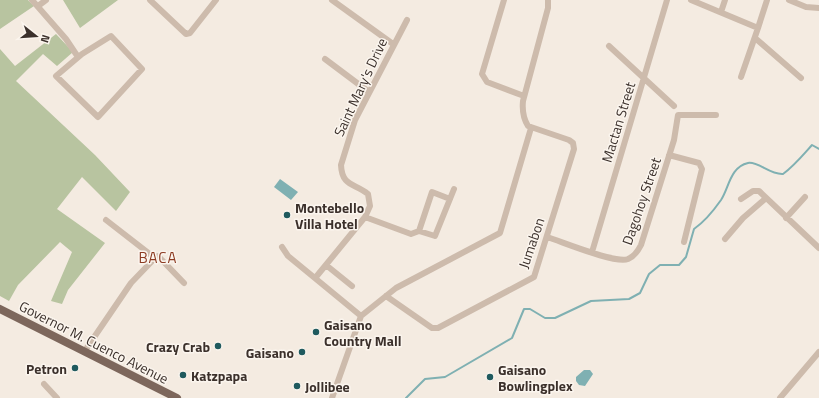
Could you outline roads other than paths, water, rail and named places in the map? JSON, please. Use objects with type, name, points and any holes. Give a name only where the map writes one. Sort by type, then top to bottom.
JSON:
[{"type":"main road","name":"Governor M. Cuenco Avenue","points":[[0,309],[177,398]]},
{"type":"street","points":[[32,0],[66,39],[78,57]]},
{"type":"street","points":[[38,6],[46,0]]},
{"type":"street","points":[[150,0],[186,34],[190,33],[216,0]]},
{"type":"street","points":[[332,0],[393,44]]},
{"type":"street","points":[[504,0],[482,74],[487,82],[524,96]]},
{"type":"street","points":[[332,398],[361,316],[396,288],[500,233],[531,128],[524,118],[522,110],[524,96],[548,8],[548,0]]},
{"type":"street","name":"Mactan Street","points":[[592,252],[667,0]]},
{"type":"street","points":[[692,0],[758,28]]},
{"type":"street","points":[[720,12],[725,0]]},
{"type":"street","points":[[741,77],[767,0]]},
{"type":"street","points":[[789,0],[806,7],[819,8]]},
{"type":"street","name":"Saint Mary's Drive","points":[[316,278],[365,216],[370,206],[368,194],[346,182],[341,172],[341,165],[355,120],[393,44],[407,20]]},
{"type":"street","points":[[111,36],[142,68],[98,117],[56,76],[78,57],[111,36]]},
{"type":"street","points":[[755,38],[801,78]]},
{"type":"street","points":[[608,46],[674,106]]},
{"type":"street","points":[[325,59],[369,92]]},
{"type":"street","name":"Dagohoy Street","points":[[547,237],[615,260],[628,259],[635,254],[641,245],[674,140],[678,115],[681,113],[716,115]]},
{"type":"street","name":"Jumabon","points":[[386,296],[432,328],[438,328],[534,277],[574,149],[573,143],[569,140],[531,128]]},
{"type":"street","points":[[669,155],[699,163],[702,169],[684,242]]},
{"type":"street","points":[[365,216],[409,233],[419,231],[435,236],[454,189]]},
{"type":"street","points":[[741,199],[756,190],[819,248]]},
{"type":"street","points":[[419,231],[432,192],[450,199]]},
{"type":"street","points":[[786,218],[805,198]]},
{"type":"street","points":[[725,239],[743,218],[765,199]]},
{"type":"street","points":[[106,220],[155,258],[158,256],[184,283]]},
{"type":"street","points":[[282,247],[288,256],[361,316]]},
{"type":"street","points":[[84,352],[131,283],[155,258]]},
{"type":"street","points":[[326,265],[352,286]]},
{"type":"street","points":[[780,398],[819,352]]},
{"type":"street","points":[[44,384],[57,398]]},
{"type":"water","points":[[280,179],[298,192],[291,200],[274,187]]},
{"type":"water","points":[[584,370],[590,370],[593,374],[585,386],[579,385],[576,381],[576,377]]},
{"type":"waterway","points":[[406,398],[425,379],[445,377],[512,338],[524,309],[530,309],[545,318],[555,318],[591,301],[629,299],[640,293],[649,274],[660,265],[679,265],[686,257],[694,229],[709,216],[721,200],[731,178],[737,169],[742,165],[752,163],[778,174],[783,174],[795,164],[812,145],[819,149]]},
{"type":"place","name":"Montebello Villa Hotel","points":[[287,215]]},
{"type":"place","name":"Gaisano Country Mall","points":[[316,332]]},
{"type":"place","name":"Crazy Crab","points":[[218,346]]},
{"type":"place","name":"Gaisano","points":[[302,352]]},
{"type":"place","name":"Petron","points":[[75,368]]},
{"type":"place","name":"Katzpapa","points":[[183,375]]},
{"type":"place","name":"Gaisano Bowlingplex","points":[[490,377]]},
{"type":"place","name":"Jollibee","points":[[297,386]]},
{"type":"district","name":"BACA","points":[[158,257]]}]
